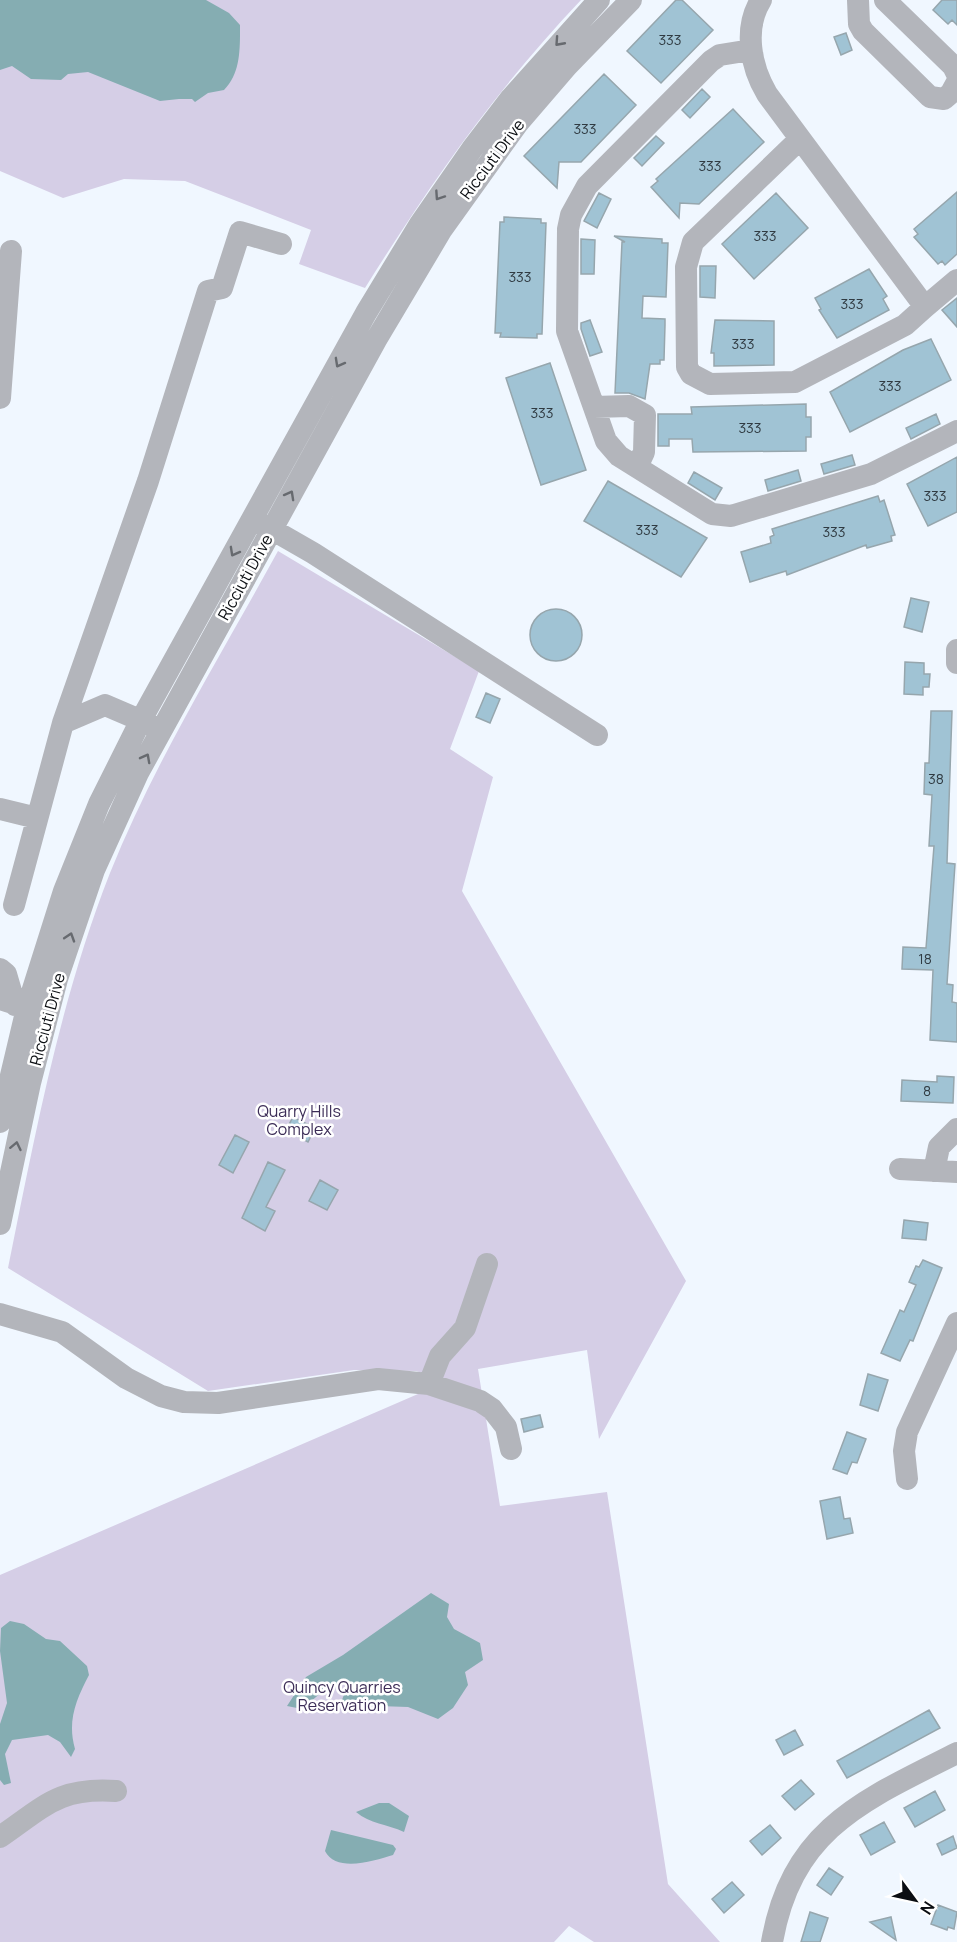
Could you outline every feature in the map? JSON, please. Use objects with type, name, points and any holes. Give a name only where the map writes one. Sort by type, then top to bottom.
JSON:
[{"type":"street","name":"Ricciuti Drive","points":[[262,524],[374,299],[445,187],[511,98],[599,0]]},
{"type":"street","name":"Ricciuti Drive","points":[[0,1122],[18,1009],[48,939],[81,847],[106,789],[151,725],[262,524],[398,300],[460,203],[533,105],[630,0]]},
{"type":"street","points":[[858,0],[863,32],[930,97],[944,99],[951,93],[957,82]]},
{"type":"street","points":[[885,0],[953,66],[957,74]]},
{"type":"street","points":[[755,3],[752,50],[759,80],[925,307]]},
{"type":"street","points":[[752,50],[720,55],[711,61],[587,186],[575,207],[568,229],[567,331],[611,449],[712,513],[731,516],[871,474],[957,431]]},
{"type":"street","points":[[800,139],[693,242],[686,267],[687,367],[691,374],[710,384],[795,382],[904,325],[957,280]]},
{"type":"street","points":[[14,905],[63,723],[148,481],[208,291],[222,288],[240,232],[280,244]]},
{"type":"street","points":[[0,398],[7,264]]},
{"type":"street","points":[[594,407],[629,406],[645,416],[644,452],[637,467]]},
{"type":"street","points":[[262,524],[597,735]]},
{"type":"street","points":[[957,650],[957,663]]},
{"type":"street","points":[[63,723],[105,705],[151,725]]},
{"type":"street","points":[[0,809],[37,818]]},
{"type":"street","points":[[0,969],[6,974],[18,1009]]},
{"type":"street","name":"Ricciuti Drive","points":[[0,1224],[18,1009]]},
{"type":"street","points":[[934,1171],[939,1147],[957,1129]]},
{"type":"street","points":[[900,1169],[957,1172]]},
{"type":"street","points":[[429,1384],[440,1356],[465,1328],[487,1264]]},
{"type":"street","points":[[0,1314],[62,1332],[126,1378],[161,1396],[184,1402],[218,1403],[378,1379],[429,1384],[480,1401],[492,1409],[506,1427],[511,1449]]},
{"type":"street","points":[[907,1479],[904,1451],[907,1432],[957,1323]]},
{"type":"street","points":[[772,1942],[782,1904],[793,1879],[807,1854],[825,1833],[865,1800],[957,1753]]},
{"type":"street","points":[[0,1836],[65,1795],[91,1789],[116,1791]]},
{"type":"green space","points":[[0,0],[581,0],[549,34],[492,103],[440,174],[365,288],[299,264],[311,230],[185,181],[124,179],[63,198],[0,171]]},
{"type":"green space","points":[[278,551],[479,671],[450,749],[493,777],[462,891],[686,1281],[599,1439],[587,1350],[478,1369],[500,1506],[607,1492],[668,1884],[720,1942],[594,1942],[569,1926],[554,1942],[0,1942],[0,1575],[448,1381],[416,1371],[354,1370],[208,1391],[8,1268],[50,1068],[92,921],[110,873],[147,790]]},
{"type":"water","points":[[0,0],[206,0],[229,13],[240,25],[237,68],[224,90],[208,93],[195,102],[192,99],[160,101],[88,72],[68,74],[61,80],[31,79],[12,66],[0,70]]},
{"type":"water","points":[[431,1593],[449,1604],[447,1617],[454,1629],[480,1643],[483,1660],[465,1672],[468,1685],[453,1708],[438,1719],[408,1707],[349,1705],[342,1700],[345,1692],[355,1687],[352,1683],[330,1685],[302,1709],[287,1706],[306,1677],[343,1655]]},
{"type":"water","points":[[10,1621],[24,1624],[46,1639],[60,1641],[87,1666],[89,1675],[80,1693],[72,1720],[75,1749],[71,1757],[60,1742],[48,1735],[12,1740],[5,1754],[11,1783],[4,1785],[0,1780],[0,1724],[7,1703],[0,1651],[1,1628]]},
{"type":"water","points":[[379,1803],[389,1803],[409,1816],[404,1832],[367,1819],[356,1812]]},
{"type":"water","points":[[331,1830],[393,1845],[396,1849],[393,1855],[366,1862],[346,1864],[338,1862],[330,1858],[325,1851]]},
{"type":"building","points":[[676,0],[682,0],[713,30],[661,83],[627,51]]},
{"type":"building","points":[[942,0],[957,0],[957,25],[952,20],[948,24],[933,10]]},
{"type":"building","points":[[846,33],[852,50],[841,55],[834,37]]},
{"type":"building","points":[[604,74],[636,105],[581,162],[559,162],[557,188],[524,156]]},
{"type":"building","points":[[702,89],[710,97],[690,118],[682,110]]},
{"type":"building","points":[[733,109],[764,142],[699,204],[680,203],[679,218],[651,187],[658,181],[656,179]]},
{"type":"building","points":[[656,136],[664,143],[642,166],[634,158]]},
{"type":"building","points":[[957,192],[957,254],[945,265],[942,261],[938,264],[914,237],[918,234],[914,229]]},
{"type":"building","points":[[599,193],[611,199],[597,228],[584,221]]},
{"type":"building","points":[[776,193],[808,228],[754,279],[722,244]]},
{"type":"building","points":[[504,217],[541,219],[541,223],[546,223],[542,334],[537,334],[537,338],[500,337],[501,333],[495,333],[500,222],[504,222]]},
{"type":"building","points":[[614,236],[662,239],[662,243],[668,243],[666,297],[643,296],[642,318],[665,319],[664,360],[660,360],[660,364],[650,364],[645,399],[629,393],[615,393],[622,242],[625,242]]},
{"type":"building","points":[[581,239],[595,240],[594,274],[581,274]]},
{"type":"building","points":[[700,266],[716,266],[715,298],[700,297]]},
{"type":"building","points":[[869,269],[887,296],[883,299],[889,310],[837,338],[819,310],[821,309],[815,298]]},
{"type":"building","points":[[957,298],[957,327],[942,310]]},
{"type":"building","points":[[590,320],[602,352],[590,356],[581,323]]},
{"type":"building","points":[[715,320],[774,321],[774,365],[714,366],[714,353],[711,353]]},
{"type":"building","points":[[931,339],[951,380],[850,432],[830,392],[903,350]]},
{"type":"building","points":[[550,363],[586,470],[541,485],[506,378]]},
{"type":"building","points":[[806,404],[806,417],[811,417],[811,437],[806,437],[806,451],[693,452],[692,439],[669,439],[669,446],[658,446],[658,414],[692,414],[691,407]]},
{"type":"building","points":[[936,414],[940,424],[911,439],[906,428]]},
{"type":"building","points":[[852,455],[855,465],[824,474],[821,464]]},
{"type":"building","points":[[957,457],[957,512],[928,526],[907,484]]},
{"type":"building","points":[[798,470],[801,481],[768,491],[765,480]]},
{"type":"building","points":[[694,472],[722,488],[715,500],[688,483]]},
{"type":"building","points":[[608,481],[707,538],[681,577],[584,521]]},
{"type":"building","points":[[878,496],[880,502],[884,500],[895,535],[891,536],[892,541],[867,548],[866,545],[787,575],[786,571],[750,582],[741,552],[771,543],[770,537],[774,535],[772,529]]},
{"type":"building","points":[[911,598],[929,602],[922,632],[904,627]]},
{"type":"building","points":[[556,609],[570,613],[578,621],[582,635],[578,649],[570,657],[556,661],[542,657],[534,649],[530,635],[534,621],[542,613]]},
{"type":"building","points":[[905,662],[924,663],[924,674],[930,674],[929,687],[923,687],[923,695],[904,694]]},
{"type":"building","points":[[486,693],[500,699],[490,723],[476,717]]},
{"type":"building","points":[[931,711],[952,711],[947,863],[955,864],[947,984],[953,985],[952,1002],[957,1003],[957,1042],[930,1040],[933,970],[902,969],[903,947],[926,948],[934,846],[929,846],[932,795],[924,794],[925,763],[929,763]]},
{"type":"building","points":[[937,1076],[954,1077],[953,1103],[901,1101],[902,1080],[937,1082]]},
{"type":"building","points":[[293,1117],[315,1128],[308,1142],[286,1130]]},
{"type":"building","points":[[235,1135],[249,1142],[233,1173],[219,1165]]},
{"type":"building","points":[[268,1162],[285,1170],[266,1207],[275,1211],[265,1231],[242,1218]]},
{"type":"building","points":[[320,1180],[338,1190],[327,1210],[309,1201]]},
{"type":"building","points":[[904,1220],[928,1223],[926,1240],[902,1238]]},
{"type":"building","points":[[923,1260],[942,1268],[913,1341],[910,1340],[900,1361],[881,1353],[900,1310],[904,1312],[916,1285],[909,1282],[916,1266],[919,1267]]},
{"type":"building","points":[[868,1374],[888,1380],[878,1411],[860,1405]]},
{"type":"building","points":[[540,1415],[543,1427],[524,1432],[521,1419]]},
{"type":"building","points":[[847,1432],[866,1439],[857,1463],[852,1462],[847,1474],[833,1469]]},
{"type":"building","points":[[840,1497],[844,1519],[850,1518],[853,1533],[827,1539],[820,1501]]},
{"type":"building","points":[[929,1710],[940,1728],[847,1778],[837,1761]]},
{"type":"building","points":[[795,1730],[803,1745],[784,1755],[776,1740]]},
{"type":"building","points":[[801,1780],[814,1794],[795,1810],[782,1796]]},
{"type":"building","points":[[935,1791],[945,1810],[915,1827],[904,1808]]},
{"type":"building","points":[[884,1822],[895,1842],[871,1855],[860,1835]]},
{"type":"building","points":[[770,1825],[781,1838],[762,1855],[750,1841]]},
{"type":"building","points":[[953,1836],[957,1848],[942,1855],[937,1844]]},
{"type":"building","points":[[829,1868],[843,1877],[831,1895],[817,1885]]},
{"type":"building","points":[[732,1882],[744,1895],[724,1913],[712,1899]]},
{"type":"building","points":[[938,1905],[957,1912],[954,1929],[948,1927],[947,1930],[931,1924]]},
{"type":"building","points":[[810,1912],[828,1918],[820,1942],[801,1942]]},
{"type":"building","points":[[891,1917],[896,1940],[870,1922]]},
{"type":"park label","name":"Quarry Hills Complex","points":[[299,1120]]},
{"type":"park label","name":"Quincy Quarries Reservation","points":[[342,1696]]}]
